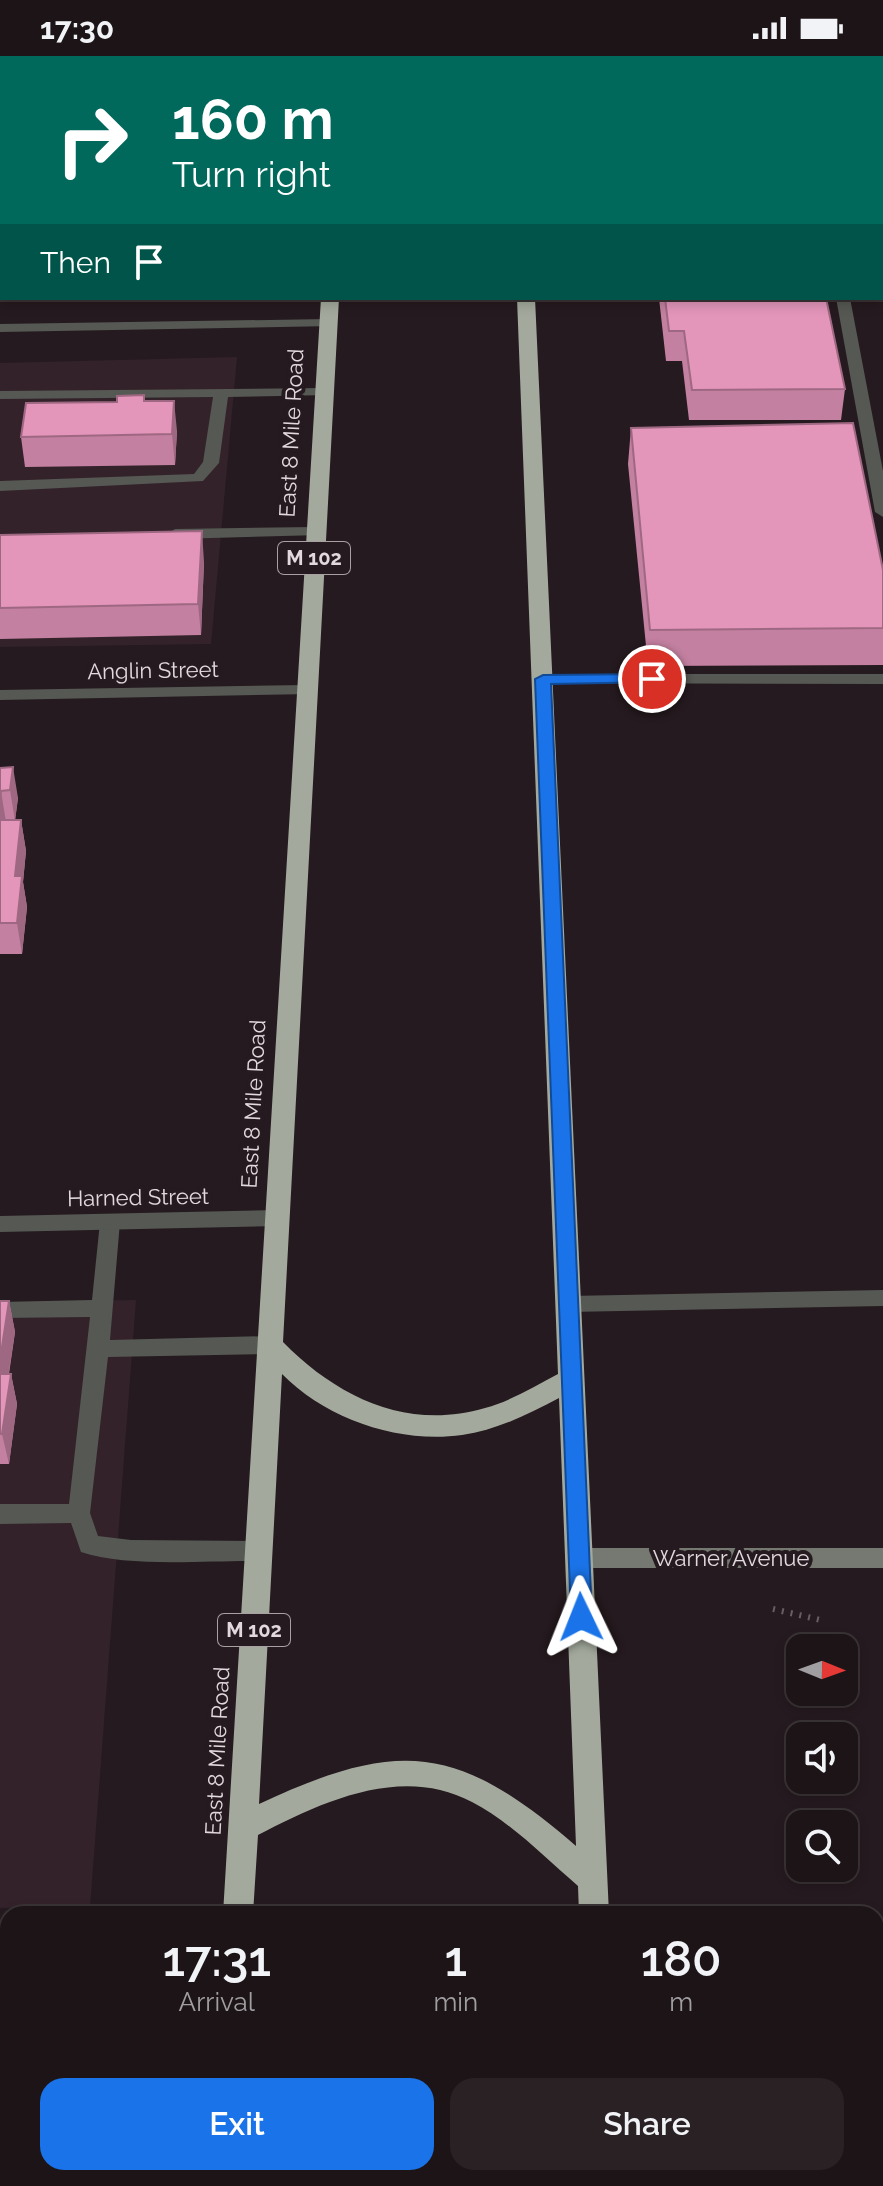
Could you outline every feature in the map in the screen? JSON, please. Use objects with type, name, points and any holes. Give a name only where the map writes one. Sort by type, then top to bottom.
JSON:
[{"type":"highway","name":"East 8 Mile Road","points":[[238,1906],[330,300]]},
{"type":"highway","points":[[526,300],[594,1906]]},
{"type":"highway","points":[[270,1345],[311,1385],[349,1406],[395,1421],[440,1425],[479,1420],[519,1407],[572,1379]]},
{"type":"highway","points":[[243,1827],[292,1802],[345,1781],[390,1773],[436,1776],[479,1791],[522,1819],[593,1880]]},
{"type":"street","points":[[843,300],[883,512]]},
{"type":"street","points":[[0,328],[328,323]]},
{"type":"street","points":[[0,486],[198,478],[211,463],[221,392]]},
{"type":"street","points":[[0,395],[324,392]]},
{"type":"street","points":[[155,535],[315,532]]},
{"type":"street","points":[[543,679],[883,679]]},
{"type":"street","name":"Anglin Street","points":[[0,695],[306,690]]},
{"type":"street","name":"Harned Street","points":[[0,1224],[277,1218]]},
{"type":"street","points":[[110,1222],[79,1513],[89,1545],[131,1550],[259,1551]]},
{"type":"street","points":[[569,1304],[883,1298]]},
{"type":"street","points":[[0,1310],[102,1308]]},
{"type":"street","points":[[98,1349],[270,1345]]},
{"type":"street","points":[[0,1514],[79,1513]]},
{"type":"street","name":"Warner Avenue","points":[[579,1558],[883,1558]]},
{"type":"path","points":[[773,1609],[825,1621]]},
{"type":"shaded area","points":[[237,357],[211,644],[0,647],[0,363]]},
{"type":"shaded area","points":[[136,1300],[90,1906],[0,1906],[0,1302]]},
{"type":"building","points":[[665,300],[826,300],[845,389],[692,390],[684,331],[669,331]]},
{"type":"building","points":[[144,395],[144,401],[174,401],[172,434],[21,437],[26,403],[117,402],[117,396]]},
{"type":"building","points":[[853,423],[883,570],[883,628],[650,630],[631,428]]},
{"type":"building","points":[[202,531],[198,604],[0,608],[0,535]]},
{"type":"building","points":[[13,767],[10,790],[1,791],[0,798],[0,768]]},
{"type":"building","points":[[0,820],[21,820],[15,876],[22,876],[17,923],[0,923]]},
{"type":"building","points":[[0,1301],[9,1301],[0,1360]]},
{"type":"building","points":[[0,1374],[11,1374],[2,1434],[0,1434]]},
{"type":"route","points":[[581,1617],[543,679],[652,679]]}]
